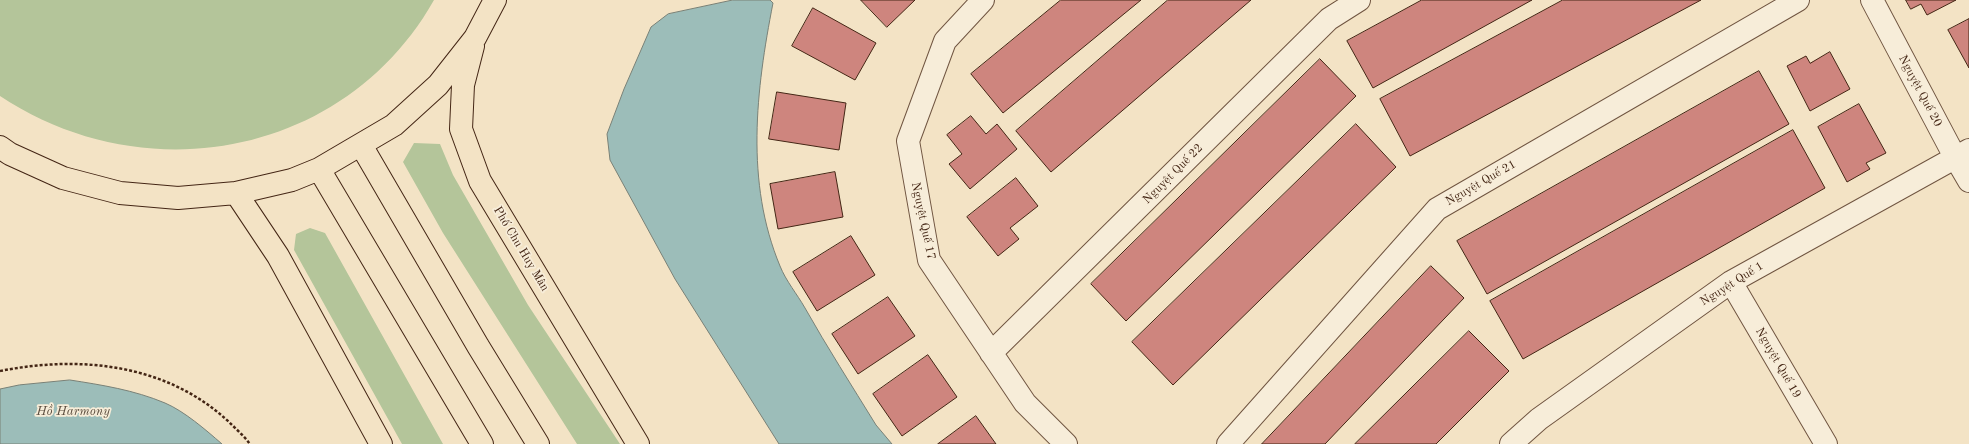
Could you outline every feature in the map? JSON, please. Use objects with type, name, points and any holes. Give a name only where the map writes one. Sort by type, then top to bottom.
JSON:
[{"type":"main road","points":[[0,147],[10,154],[63,178],[120,193],[178,198],[236,193],[292,180],[319,169],[394,125],[438,85],[475,38],[495,0]]},
{"type":"main road","name":"Phố Chu Huy Mân","points":[[475,38],[463,85],[461,129],[480,181],[638,444]]},
{"type":"main road","points":[[361,144],[478,346],[538,444]]},
{"type":"main road","points":[[319,169],[482,444]]},
{"type":"main road","points":[[236,193],[278,256],[380,444]]},
{"type":"street","name":"Nguyệt Quế 17","points":[[983,0],[946,41],[908,142],[929,260],[1025,403],[1066,444]]},
{"type":"street","name":"Nguyệt Quế 22","points":[[992,353],[1329,19],[1359,0]]},
{"type":"street","name":"Nguyệt Quế 21","points":[[1228,444],[1437,209],[1798,0]]},
{"type":"street","name":"Nguyệt Quế 20","points":[[1872,0],[1962,154],[1969,180]]},
{"type":"street","name":"Nguyệt Quế 1","points":[[1511,444],[1540,419],[1731,282],[1962,154]]},
{"type":"street","name":"Nguyệt Quế 19","points":[[1731,282],[1826,444]]},
{"type":"path","points":[[0,371],[50,365],[89,364],[127,369],[168,382],[211,406],[250,444]]},
{"type":"green space","points":[[0,0],[434,0],[396,53],[350,94],[297,125],[239,143],[178,149],[117,144],[57,126],[0,96]]},
{"type":"green space","points":[[414,143],[440,144],[453,175],[528,305],[620,444],[577,444],[443,233],[403,162]]},
{"type":"green space","points":[[310,228],[325,233],[443,444],[402,444],[294,250],[296,234]]},
{"type":"water","points":[[733,0],[770,0],[773,3],[762,69],[759,102],[757,136],[758,169],[762,202],[769,234],[782,272],[876,425],[892,444],[779,444],[675,279],[610,160],[607,134],[624,89],[651,27],[668,14]]},
{"type":"water","name":"Hồ Harmony","points":[[70,380],[130,391],[165,403],[187,416],[222,444],[0,444],[0,389],[19,385]]},
{"type":"building","points":[[861,0],[915,0],[887,27]]},
{"type":"building","points":[[1061,0],[1141,0],[1003,113],[971,74]]},
{"type":"building","points":[[1168,0],[1251,0],[1051,172],[1016,131]]},
{"type":"building","points":[[1422,0],[1532,0],[1373,88],[1347,41]]},
{"type":"building","points":[[1563,0],[1701,0],[1410,156],[1380,99]]},
{"type":"building","points":[[1906,0],[1956,0],[1927,15],[1921,4],[1911,9]]},
{"type":"building","points":[[813,8],[876,43],[855,80],[792,46]]},
{"type":"building","points":[[1969,19],[1969,68],[1948,30]]},
{"type":"building","points":[[1830,52],[1850,89],[1810,111],[1787,66],[1806,56],[1810,63]]},
{"type":"building","points":[[1320,59],[1356,96],[1126,321],[1091,284]]},
{"type":"building","points":[[1759,71],[1789,124],[1487,294],[1457,241]]},
{"type":"building","points":[[777,92],[846,103],[839,150],[769,139]]},
{"type":"building","points":[[1859,104],[1886,153],[1866,163],[1870,169],[1847,182],[1818,127]]},
{"type":"building","points":[[971,116],[986,134],[997,124],[1017,149],[970,189],[949,164],[962,154],[947,135]]},
{"type":"building","points":[[1356,124],[1396,167],[1173,385],[1132,342]]},
{"type":"building","points":[[1793,130],[1825,188],[1523,359],[1490,301]]},
{"type":"building","points":[[835,172],[843,217],[778,229],[770,184]]},
{"type":"building","points":[[1016,178],[1038,206],[1010,228],[1019,239],[998,256],[967,217]]},
{"type":"building","points":[[851,236],[875,275],[817,311],[793,272]]},
{"type":"building","points":[[1431,266],[1464,298],[1325,444],[1262,444]]},
{"type":"building","points":[[888,297],[915,336],[858,374],[832,334]]},
{"type":"building","points":[[1469,331],[1509,371],[1436,444],[1355,444]]},
{"type":"building","points":[[928,355],[957,397],[902,436],[873,394]]},
{"type":"building","points":[[976,416],[996,444],[938,444]]}]
